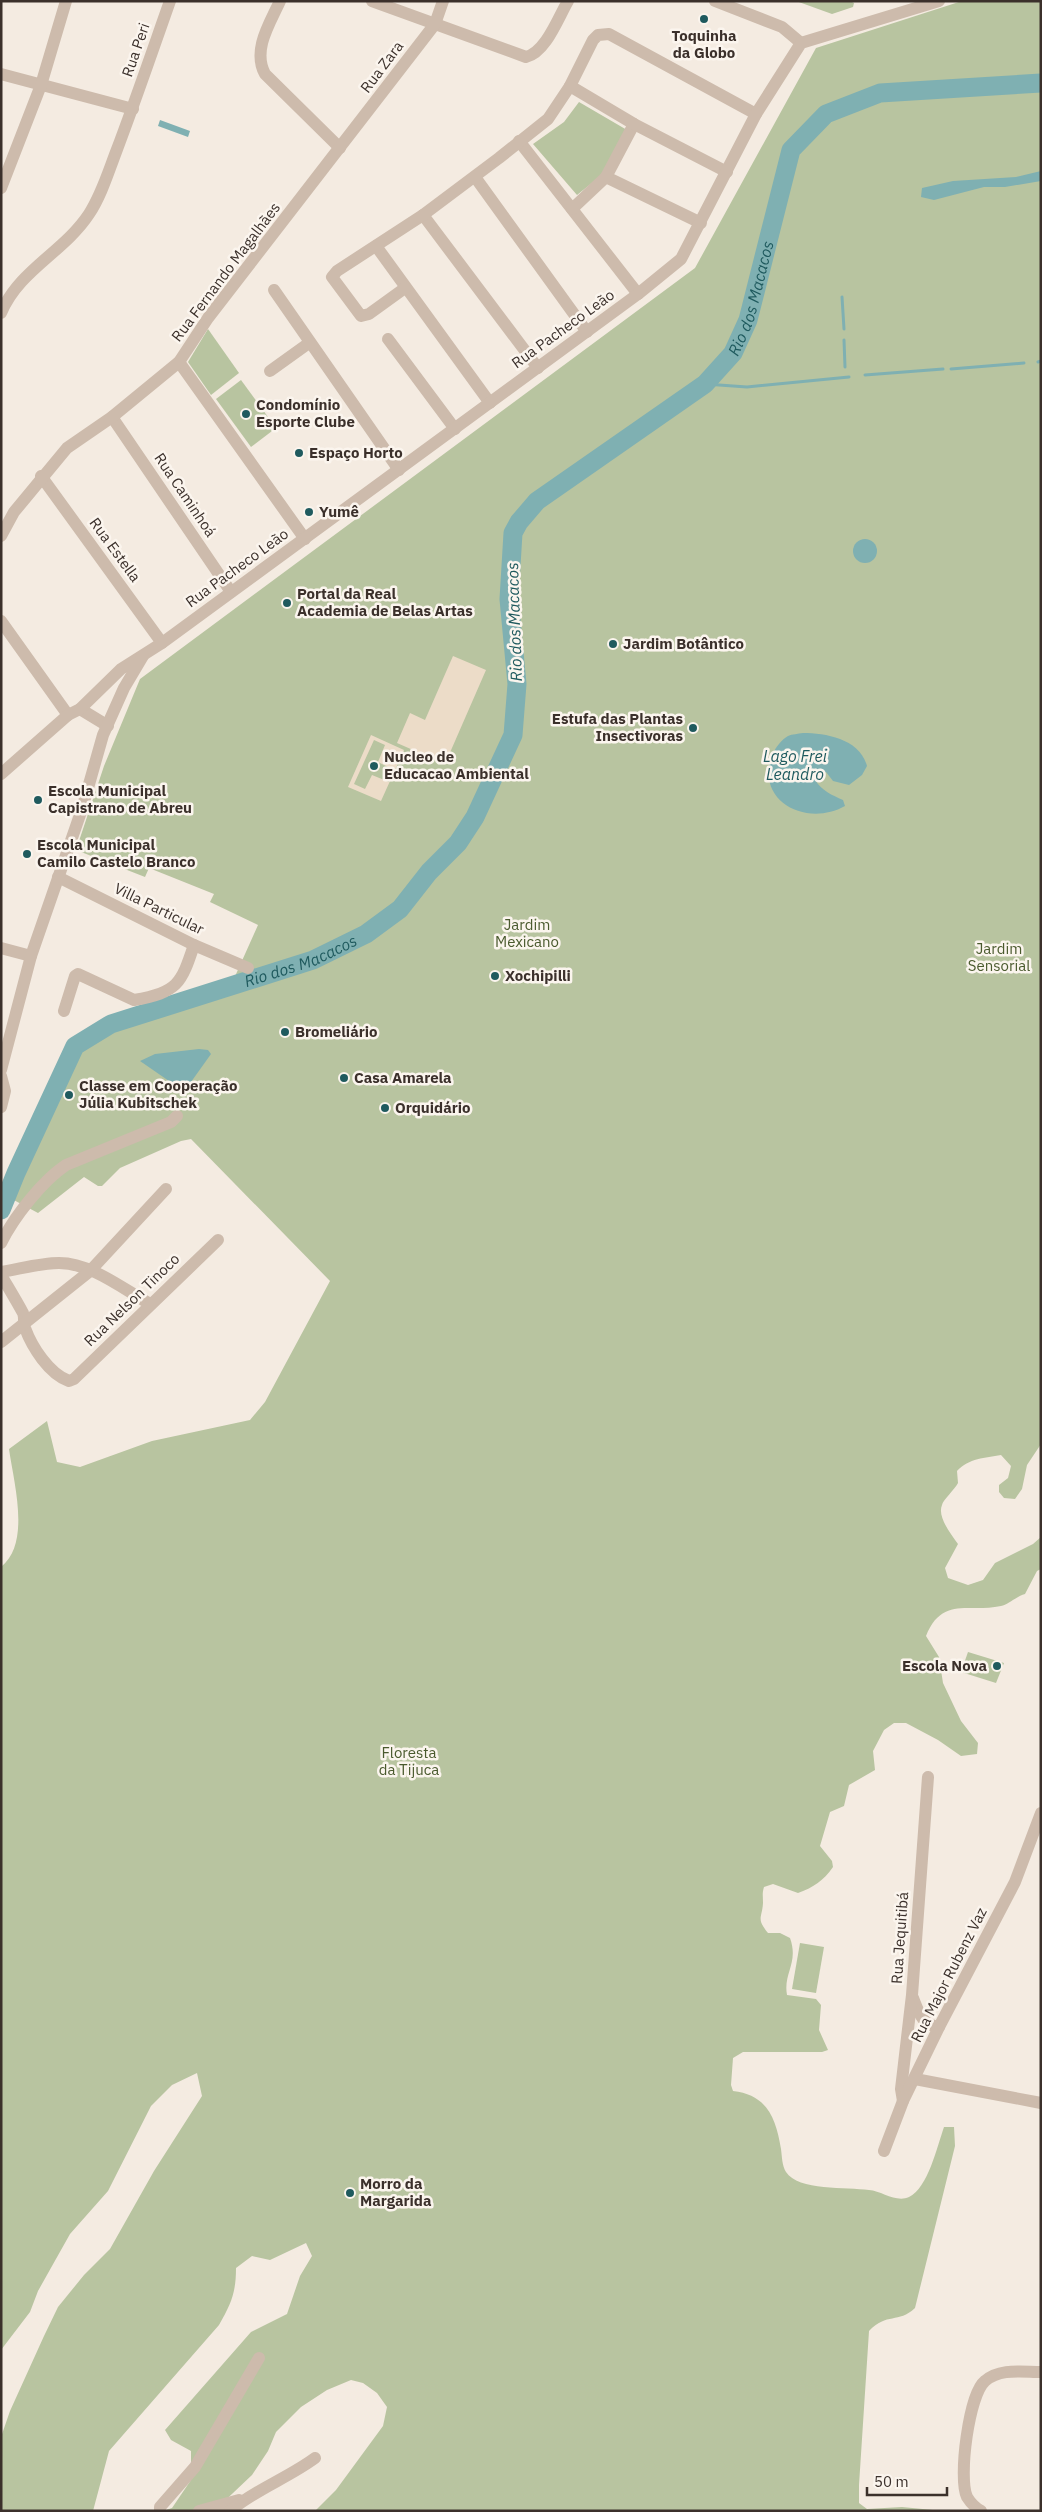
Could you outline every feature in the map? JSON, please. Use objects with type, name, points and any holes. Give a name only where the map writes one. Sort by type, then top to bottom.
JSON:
[{"type":"street","points":[[1,188],[41,85],[66,1]]},
{"type":"street","name":"Rua Peri","points":[[1,313],[17,286],[74,232],[89,215],[133,108],[170,1]]},
{"type":"street","points":[[280,1],[263,41],[259,64],[265,74],[340,148]]},
{"type":"street","points":[[372,1],[526,57],[533,55],[540,49],[568,1]]},
{"type":"street","name":"Rua Zara","points":[[340,148],[435,24],[443,1]]},
{"type":"street","points":[[715,1],[782,26],[800,43],[939,1]]},
{"type":"street","points":[[405,288],[369,314],[361,316],[332,280],[337,271],[422,215],[475,177],[548,119],[570,86],[593,40],[598,35],[609,34],[756,114]]},
{"type":"street","name":"Rua Pacheco Leão","points":[[1,774],[68,714],[80,708],[121,669],[162,643],[304,540],[638,294],[681,259],[756,114],[800,43]]},
{"type":"street","points":[[1,74],[133,108]]},
{"type":"street","points":[[570,86],[634,124],[727,172]]},
{"type":"street","points":[[572,209],[606,176],[634,124]]},
{"type":"street","points":[[519,141],[638,294]]},
{"type":"street","name":"Rua Fernando Magalhães","points":[[1,536],[14,512],[41,476],[67,448],[112,417],[179,362],[208,318],[340,148]]},
{"type":"street","points":[[606,176],[701,223]]},
{"type":"street","points":[[475,177],[587,332]]},
{"type":"street","points":[[422,215],[538,368]]},
{"type":"street","points":[[376,246],[490,403]]},
{"type":"street","points":[[274,290],[399,470]]},
{"type":"street","points":[[388,339],[455,429]]},
{"type":"street","points":[[270,371],[309,343]]},
{"type":"street","points":[[179,362],[304,540]]},
{"type":"street","name":"Rua Caminhoá","points":[[112,417],[231,592]]},
{"type":"street","name":"Rua Estella","points":[[41,476],[162,643]]},
{"type":"street","points":[[1,620],[68,714]]},
{"type":"street","name":"Rua Pacheco Leão","points":[[1,1070],[31,956],[82,809],[103,735],[124,688],[146,652]]},
{"type":"street","points":[[80,708],[108,726]]},
{"type":"street","name":"Villa Particular","points":[[58,878],[194,945],[248,968]]},
{"type":"street","points":[[64,1011],[75,976],[78,974],[134,1000],[168,991],[182,980],[194,945]]},
{"type":"street","points":[[1,948],[31,956]]},
{"type":"street","points":[[1,1076],[5,1090],[1,1107]]},
{"type":"street","points":[[2,1237],[48,1179],[66,1165],[171,1122],[177,1116]]},
{"type":"street","points":[[1,1342],[90,1271],[166,1189]]},
{"type":"street","name":"Rua Nelson Tinoco","points":[[24,1324],[29,1338],[42,1359],[61,1378],[69,1382],[218,1240]]},
{"type":"street","points":[[24,1324],[24,1315],[1,1274],[58,1263],[73,1264],[90,1271],[150,1304]]},
{"type":"street","name":"Rua Jequitibá","points":[[904,2102],[901,2089],[912,1995],[928,1777]]},
{"type":"street","name":"Rua Major Rubenz Vaz","points":[[884,2151],[904,2102],[940,2027],[1015,1882],[1041,1813]]},
{"type":"street","points":[[912,1995],[924,2021],[940,2027]]},
{"type":"street","points":[[915,2079],[1041,2102]]},
{"type":"street","points":[[160,2511],[160,2507],[203,2455],[259,2358]]},
{"type":"street","points":[[980,2511],[967,2497],[964,2483],[972,2404],[979,2387],[986,2380],[1000,2372],[1041,2372]]},
{"type":"street","points":[[199,2511],[244,2499],[294,2474],[315,2458]]},
{"type":"street","points":[[230,2511],[244,2499]]},
{"type":"green space","points":[[796,1],[850,1],[854,3],[853,7],[832,14]]},
{"type":"green space","name":"Floresta da Tijuca","points":[[962,1],[1041,1],[1041,1444],[1027,1465],[1022,1489],[1015,1499],[1004,1498],[999,1492],[999,1485],[1008,1478],[1011,1466],[1001,1455],[978,1459],[967,1463],[957,1471],[958,1483],[943,1503],[941,1515],[945,1525],[958,1544],[945,1568],[948,1578],[968,1585],[983,1580],[995,1563],[1033,1544],[1041,1537],[1041,1569],[1037,1571],[1025,1594],[1001,1606],[948,1611],[940,1615],[926,1636],[939,1657],[943,1683],[961,1721],[978,1743],[977,1754],[961,1756],[938,1740],[906,1723],[894,1723],[884,1730],[873,1751],[875,1770],[849,1785],[844,1806],[830,1812],[820,1846],[832,1861],[833,1867],[826,1876],[818,1883],[798,1893],[773,1884],[764,1887],[762,1924],[768,1933],[780,1933],[790,1938],[792,1947],[792,1961],[786,1987],[787,1995],[816,1999],[821,2005],[819,2030],[828,2050],[822,2052],[743,2052],[733,2058],[731,2085],[733,2091],[745,2093],[755,2098],[768,2110],[776,2128],[786,2172],[792,2178],[812,2185],[869,2190],[899,2199],[909,2197],[916,2192],[927,2176],[944,2127],[954,2127],[955,2146],[915,2308],[903,2316],[875,2325],[869,2331],[859,2485],[859,2503],[867,2509],[902,2507],[943,2511],[315,2511],[336,2490],[383,2426],[387,2407],[377,2393],[363,2383],[351,2380],[327,2390],[301,2407],[276,2432],[268,2451],[252,2475],[214,2511],[163,2511],[172,2508],[191,2480],[191,2451],[171,2440],[165,2430],[251,2332],[287,2314],[300,2276],[312,2256],[306,2243],[270,2260],[252,2256],[236,2268],[232,2298],[219,2325],[109,2451],[93,2511],[1,2511],[1,2437],[10,2411],[58,2307],[84,2275],[110,2249],[154,2171],[202,2096],[197,2073],[172,2085],[151,2106],[108,2191],[70,2234],[38,2291],[30,2312],[1,2350],[1,1567],[10,1556],[16,1543],[18,1528],[17,1495],[9,1449],[47,1421],[57,1462],[80,1467],[152,1441],[250,1420],[265,1402],[330,1281],[191,1139],[181,1141],[120,1168],[102,1186],[98,1186],[84,1177],[38,1213],[10,1198],[42,1122],[78,1045],[228,992],[258,925],[210,902],[214,894],[149,868],[145,877],[76,850],[104,766],[140,679],[695,268],[816,48]]},
{"type":"green space","points":[[579,102],[627,130],[603,174],[577,195],[533,144],[564,122]]},
{"type":"green space","points":[[208,329],[239,373],[211,395],[188,362]]},
{"type":"green space","name":"Condomínio Esporte Clube","points":[[241,380],[276,428],[251,447],[216,399]]},
{"type":"green space","points":[[968,1652],[1004,1663],[996,1683],[961,1672]]},
{"type":"green space","points":[[800,1943],[824,1947],[816,1993],[792,1989]]},
{"type":"shaded area","points":[[453,656],[486,670],[445,764],[397,743],[410,713],[425,720]]},
{"type":"shaded area","points":[[371,735],[404,750],[381,801],[348,787]],"holes":[[[374,740],[385,745],[378,762],[394,770],[389,782],[372,775],[365,789],[354,784]]]},
{"type":"water","points":[[160,120],[190,131],[188,137],[158,126]]},
{"type":"water","points":[[1041,171],[1041,181],[1005,187],[984,187],[934,200],[921,197],[922,188],[953,181],[1016,177]]},
{"type":"water","points":[[860,539],[870,539],[877,546],[877,556],[870,563],[860,563],[853,556],[853,546]]},
{"type":"water","name":"Lago Frei Leandro","points":[[803,733],[822,734],[841,739],[857,749],[863,757],[867,766],[862,775],[849,785],[833,781],[826,772],[818,774],[815,780],[824,790],[843,800],[845,806],[830,812],[814,814],[800,811],[787,806],[770,785],[769,770],[774,752],[779,744],[786,737]]},
{"type":"water","points":[[199,1049],[208,1050],[211,1054],[186,1089],[182,1090],[140,1061],[155,1054]]},
{"type":"waterway","name":"Rio dos Macacos","points":[[1,1210],[16,1173],[75,1046],[111,1024],[313,960],[366,934],[400,909],[429,872],[458,843],[475,817],[513,735],[517,684],[509,599],[513,533],[519,522],[537,501],[705,384],[733,353],[748,320],[791,150],[826,114],[880,93],[1041,83]]},
{"type":"waterway","points":[[842,297],[844,329]]},
{"type":"waterway","points":[[844,340],[845,367]]},
{"type":"waterway","points":[[951,369],[1024,363]]},
{"type":"waterway","points":[[865,375],[943,369]]},
{"type":"waterway","points":[[705,384],[747,387],[849,377]]},
{"type":"place","name":"Toquinha da Globo","points":[[704,19]]},
{"type":"place","name":"Condomínio Esporte Clube","points":[[246,414]]},
{"type":"place","name":"Espaço Horto","points":[[299,453]]},
{"type":"place","name":"Yumê","points":[[309,512]]},
{"type":"place","name":"Portal da Real Academia de Belas Artas","points":[[287,603]]},
{"type":"place","name":"Jardim Botântico","points":[[613,644]]},
{"type":"place","name":"Estufa das Plantas Insectivoras","points":[[693,728]]},
{"type":"place","name":"Nucleo de Educacao Ambiental","points":[[374,766]]},
{"type":"place","name":"Escola Municipal Capistrano de Abreu","points":[[38,800]]},
{"type":"place","name":"Escola Municipal Camilo Castelo Branco","points":[[27,854]]},
{"type":"place","name":"Xochipilli","points":[[495,976]]},
{"type":"place","name":"Bromeliário","points":[[285,1032]]},
{"type":"place","name":"Casa Amarela","points":[[344,1078]]},
{"type":"place","name":"Classe em Cooperação Júlia Kubitschek","points":[[69,1095]]},
{"type":"place","name":"Orquidário","points":[[385,1108]]},
{"type":"place","name":"Escola Nova","points":[[997,1666]]},
{"type":"place","name":"Morro da Margarida","points":[[350,2193]]},
{"type":"park label","name":"Jardim Mexicano","points":[[527,934]]},
{"type":"park label","name":"Jardim Sensorial","points":[[999,958]]}]
